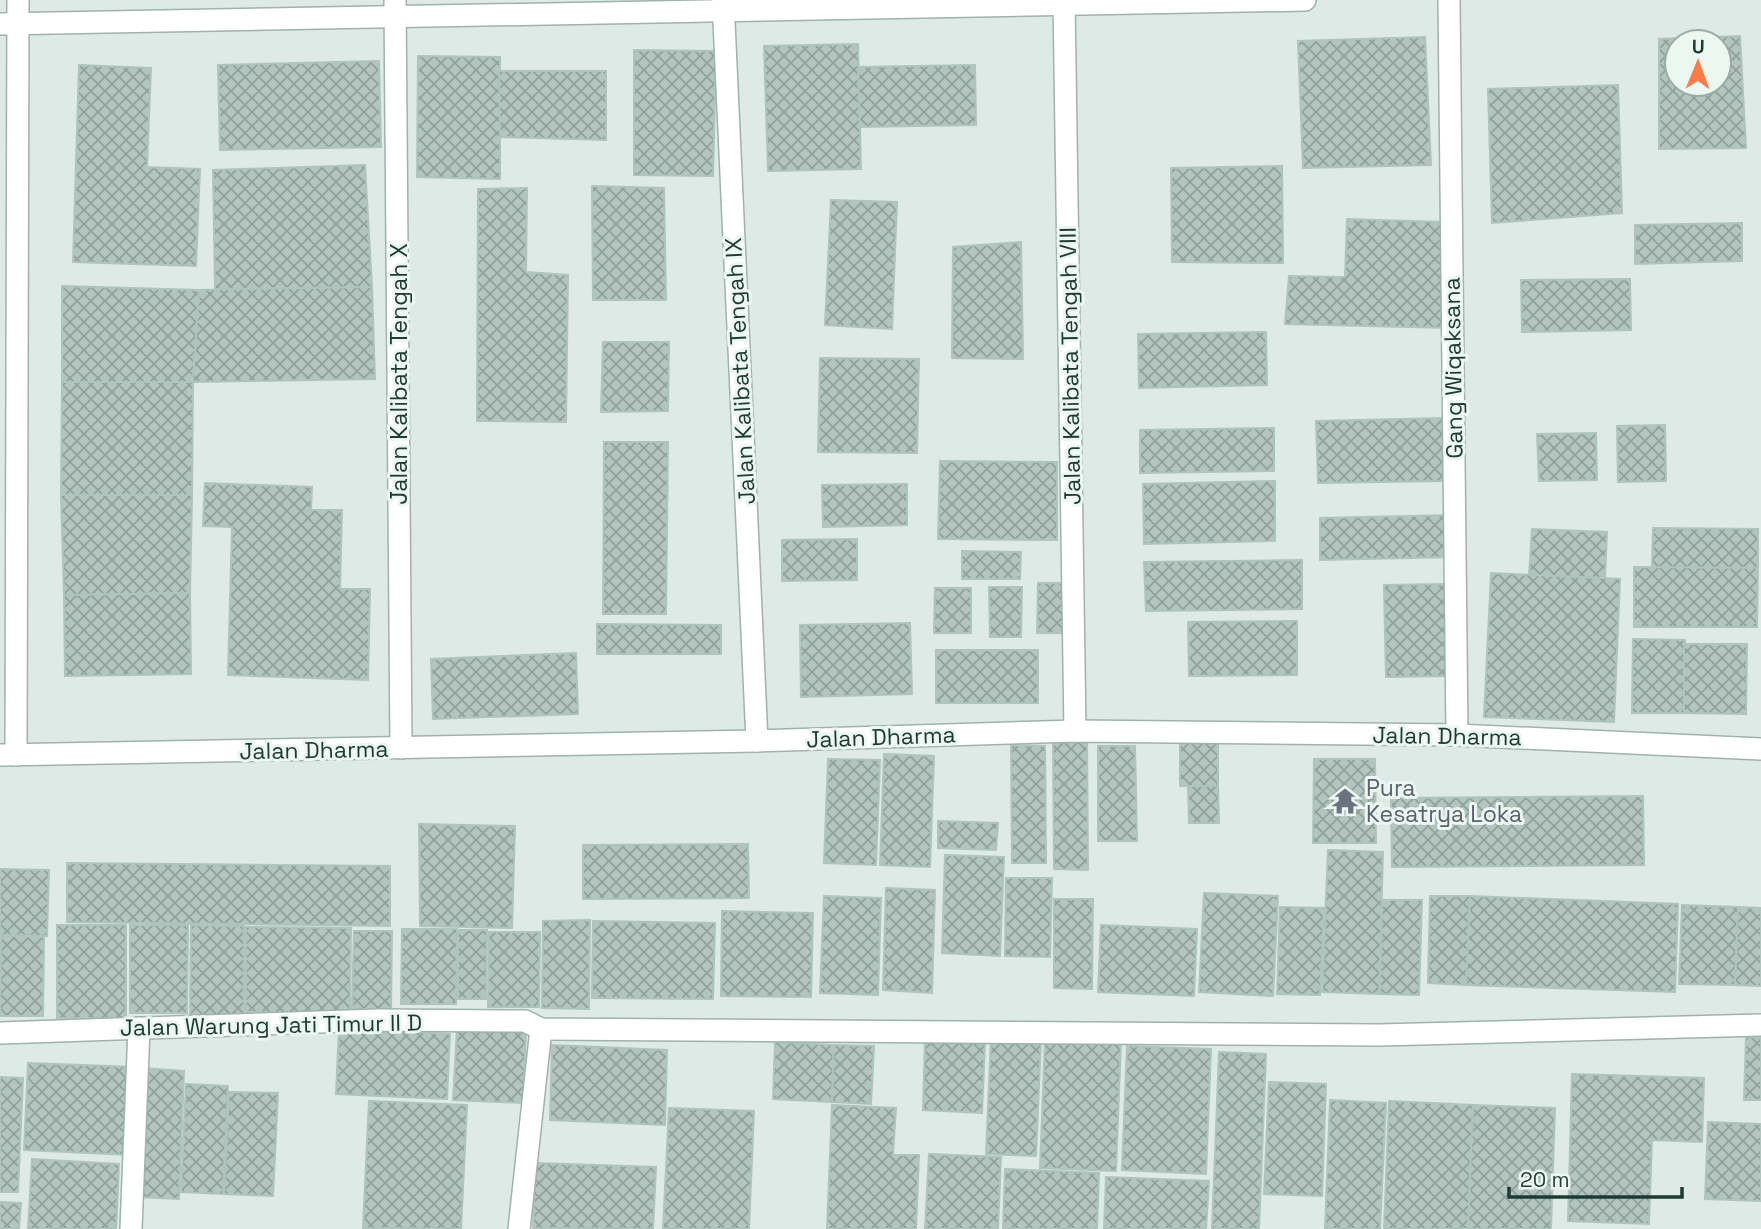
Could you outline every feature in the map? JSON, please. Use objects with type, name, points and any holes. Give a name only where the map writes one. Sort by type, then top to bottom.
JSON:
[{"type":"street","points":[[8,755],[9,24],[18,0]]},
{"type":"street","points":[[9,24],[395,9],[1305,0]]},
{"type":"street","name":"Gang Wiqaksana","points":[[1449,0],[1457,735]]},
{"type":"street","name":"Jalan Kalibata Tengah VIII","points":[[1064,2],[1075,731]]},
{"type":"street","name":"Jalan Kalibata Tengah IX","points":[[723,6],[757,741]]},
{"type":"street","name":"Jalan Kalibata Tengah X","points":[[395,9],[401,748]]},
{"type":"street","name":"Jalan Dharma","points":[[8,755],[757,741],[1075,731],[1457,735],[1761,749]]},
{"type":"street","name":"Jalan Warung Jati Timur II D","points":[[0,1033],[377,1020],[525,1021],[541,1029],[1379,1035],[1761,1025]]},
{"type":"street","points":[[131,1229],[139,1028]]},
{"type":"street","points":[[519,1229],[541,1029]]},
{"type":"building","points":[[1733,36],[1740,36],[1746,148],[1659,149],[1659,39],[1663,39],[1663,98],[1733,98]]},
{"type":"building","points":[[1425,37],[1431,165],[1303,168],[1298,41]]},
{"type":"building","points":[[858,44],[861,169],[768,171],[764,46]]},
{"type":"building","points":[[634,50],[716,51],[713,176],[634,175]]},
{"type":"building","points":[[418,56],[500,57],[500,179],[417,177]]},
{"type":"building","points":[[379,61],[381,147],[220,150],[218,65]]},
{"type":"building","points":[[79,65],[151,68],[147,167],[200,169],[196,266],[73,262]]},
{"type":"building","points":[[975,65],[976,125],[860,127],[858,67]]},
{"type":"building","points":[[499,71],[606,71],[606,140],[500,137]]},
{"type":"building","points":[[1618,85],[1622,213],[1492,223],[1488,89]]},
{"type":"building","points":[[365,165],[372,287],[215,289],[213,170]]},
{"type":"building","points":[[1282,166],[1283,263],[1172,262],[1171,168]]},
{"type":"building","points":[[592,186],[664,188],[666,300],[593,300]]},
{"type":"building","points":[[527,188],[526,272],[568,275],[566,422],[477,421],[478,189]]},
{"type":"building","points":[[831,200],[897,202],[892,329],[825,325]]},
{"type":"building","points":[[1347,219],[1441,222],[1449,328],[1285,324],[1289,276],[1345,277]]},
{"type":"building","points":[[1742,223],[1742,261],[1635,264],[1635,225]]},
{"type":"building","points":[[1021,242],[1023,359],[952,358],[953,247]]},
{"type":"building","points":[[1630,279],[1631,330],[1522,332],[1521,280]]},
{"type":"building","points":[[62,286],[199,290],[193,382],[62,382]]},
{"type":"building","points":[[372,287],[375,379],[193,382],[199,290]]},
{"type":"building","points":[[1266,332],[1267,385],[1139,388],[1138,334]]},
{"type":"building","points":[[603,342],[669,342],[668,411],[601,412]]},
{"type":"building","points":[[820,358],[919,359],[917,453],[818,452]]},
{"type":"building","points":[[62,382],[193,382],[192,495],[61,495]]},
{"type":"building","points":[[1443,418],[1443,481],[1318,483],[1316,421]]},
{"type":"building","points":[[1665,425],[1666,481],[1618,482],[1617,426]]},
{"type":"building","points":[[1274,428],[1274,471],[1140,473],[1140,430]]},
{"type":"building","points":[[1596,433],[1597,480],[1539,481],[1537,434]]},
{"type":"building","points":[[604,442],[668,442],[666,614],[603,614]]},
{"type":"building","points":[[940,461],[1057,462],[1057,540],[938,539]]},
{"type":"building","points":[[1275,481],[1275,541],[1144,544],[1143,484]]},
{"type":"building","points":[[205,483],[312,487],[311,510],[342,510],[340,589],[370,589],[368,680],[228,675],[232,527],[203,526]]},
{"type":"building","points":[[907,484],[907,525],[823,527],[822,485]]},
{"type":"building","points":[[61,495],[192,495],[190,593],[64,595]]},
{"type":"building","points":[[1453,515],[1454,557],[1320,560],[1320,518]]},
{"type":"building","points":[[1653,528],[1758,529],[1758,568],[1652,568]]},
{"type":"building","points":[[1532,529],[1607,532],[1605,578],[1529,575]]},
{"type":"building","points":[[857,539],[857,580],[782,581],[782,540]]},
{"type":"building","points":[[962,551],[1021,552],[1020,579],[962,579]]},
{"type":"building","points":[[1302,560],[1302,609],[1146,611],[1144,562]]},
{"type":"building","points":[[1634,567],[1758,568],[1757,627],[1634,627]]},
{"type":"building","points":[[1491,573],[1620,579],[1614,722],[1484,717]]},
{"type":"building","points":[[1038,583],[1063,583],[1063,633],[1037,633]]},
{"type":"building","points":[[1446,584],[1448,676],[1386,677],[1384,585]]},
{"type":"building","points":[[989,587],[1022,587],[1021,637],[990,637]]},
{"type":"building","points":[[935,588],[971,588],[971,633],[934,633]]},
{"type":"building","points":[[190,593],[191,674],[65,676],[64,595]]},
{"type":"building","points":[[1297,621],[1297,675],[1189,676],[1188,622]]},
{"type":"building","points":[[910,623],[912,694],[801,697],[800,625]]},
{"type":"building","points":[[597,624],[721,625],[721,654],[597,654]]},
{"type":"building","points":[[1633,639],[1685,640],[1684,713],[1632,713]]},
{"type":"building","points":[[1684,644],[1747,644],[1746,714],[1684,713]]},
{"type":"building","points":[[936,650],[1038,650],[1038,703],[936,703]]},
{"type":"building","points":[[576,653],[578,714],[433,719],[431,659]]},
{"type":"building","points":[[1053,739],[1087,739],[1088,870],[1054,869]]},
{"type":"building","points":[[1218,740],[1218,786],[1180,786],[1180,741]]},
{"type":"building","points":[[1011,745],[1045,746],[1046,863],[1012,863]]},
{"type":"building","points":[[1098,746],[1135,746],[1137,841],[1098,841]]},
{"type":"building","points":[[884,754],[934,756],[930,867],[880,865]]},
{"type":"building","points":[[828,759],[880,760],[876,865],[824,863]]},
{"type":"building","name":"Pura Kesatrya Loka","points":[[1314,759],[1375,759],[1376,843],[1313,843]]},
{"type":"building","points":[[1188,786],[1218,786],[1219,823],[1189,823]]},
{"type":"building","points":[[1643,796],[1644,865],[1392,867],[1391,798]]},
{"type":"building","points":[[938,821],[998,823],[996,850],[938,848]]},
{"type":"building","points":[[419,824],[515,826],[512,928],[420,926]]},
{"type":"building","points":[[748,844],[749,898],[583,899],[583,845]]},
{"type":"building","points":[[1328,850],[1383,852],[1379,994],[1322,992]]},
{"type":"building","points":[[945,855],[1004,857],[1000,956],[942,953]]},
{"type":"building","points":[[67,863],[390,866],[390,926],[67,922]]},
{"type":"building","points":[[0,869],[49,870],[47,936],[0,935]]},
{"type":"building","points":[[1006,878],[1052,878],[1050,957],[1005,956]]},
{"type":"building","points":[[886,888],[935,890],[932,993],[883,990]]},
{"type":"building","points":[[1204,893],[1278,896],[1273,996],[1199,992]]},
{"type":"building","points":[[824,896],[881,898],[878,995],[820,993]]},
{"type":"building","points":[[1430,896],[1470,896],[1466,985],[1428,983]]},
{"type":"building","points":[[1470,896],[1678,904],[1675,992],[1466,985]]},
{"type":"building","points":[[1054,899],[1093,899],[1092,989],[1054,988]]},
{"type":"building","points":[[1382,900],[1422,900],[1419,995],[1380,994]]},
{"type":"building","points":[[1682,905],[1738,907],[1735,985],[1679,984]]},
{"type":"building","points":[[1280,907],[1324,908],[1320,995],[1277,994]]},
{"type":"building","points":[[1738,907],[1761,908],[1761,986],[1735,985]]},
{"type":"building","points":[[722,911],[813,913],[811,997],[721,996]]},
{"type":"building","points":[[590,920],[589,1009],[542,1008],[543,921]]},
{"type":"building","points":[[593,921],[715,923],[713,999],[592,998]]},
{"type":"building","points":[[57,925],[126,925],[126,1018],[57,1018]]},
{"type":"building","points":[[130,925],[188,925],[187,1013],[130,1013]]},
{"type":"building","points":[[191,925],[244,926],[244,1017],[190,1017]]},
{"type":"building","points":[[1101,925],[1197,929],[1194,996],[1098,992]]},
{"type":"building","points":[[246,927],[351,928],[350,1013],[246,1012]]},
{"type":"building","points":[[402,929],[457,929],[456,1004],[401,1004]]},
{"type":"building","points":[[458,930],[487,930],[486,999],[458,999]]},
{"type":"building","points":[[354,931],[392,931],[391,1010],[352,1009]]},
{"type":"building","points":[[489,932],[540,932],[539,1007],[488,1007]]},
{"type":"building","points":[[1,936],[44,937],[43,1016],[0,1016]]},
{"type":"building","points":[[339,1028],[450,1034],[447,1099],[336,1094]]},
{"type":"building","points":[[457,1029],[526,1032],[523,1103],[453,1100]]},
{"type":"building","points":[[1746,1037],[1761,1038],[1761,1100],[1744,1100]]},
{"type":"building","points":[[991,1038],[1041,1040],[1036,1156],[986,1154]]},
{"type":"building","points":[[1045,1039],[1121,1042],[1116,1171],[1040,1168]]},
{"type":"building","points":[[925,1040],[985,1042],[982,1113],[923,1110]]},
{"type":"building","points":[[775,1042],[834,1045],[832,1102],[773,1099]]},
{"type":"building","points":[[552,1045],[667,1050],[665,1125],[550,1120]]},
{"type":"building","points":[[834,1045],[874,1046],[871,1104],[832,1102]]},
{"type":"building","points":[[1127,1046],[1211,1049],[1206,1174],[1122,1170]]},
{"type":"building","points":[[1219,1052],[1266,1054],[1259,1229],[1212,1229]]},
{"type":"building","points":[[28,1063],[136,1067],[132,1155],[24,1150]]},
{"type":"building","points":[[142,1068],[184,1071],[179,1199],[137,1197]]},
{"type":"building","points":[[1572,1074],[1704,1078],[1702,1142],[1652,1140],[1649,1224],[1568,1221]]},
{"type":"building","points":[[0,1077],[23,1078],[18,1192],[0,1192]]},
{"type":"building","points":[[1269,1082],[1326,1084],[1322,1196],[1264,1194]]},
{"type":"building","points":[[186,1084],[228,1086],[223,1194],[181,1192]]},
{"type":"building","points":[[229,1092],[278,1093],[273,1196],[224,1194]]},
{"type":"building","points":[[1330,1100],[1386,1103],[1380,1229],[1325,1229]]},
{"type":"building","points":[[369,1101],[467,1105],[461,1229],[363,1228]]},
{"type":"building","points":[[1389,1101],[1473,1105],[1468,1229],[1384,1229]]},
{"type":"building","points":[[832,1105],[896,1108],[893,1155],[919,1155],[916,1229],[827,1229]]},
{"type":"building","points":[[1473,1105],[1555,1108],[1551,1229],[1468,1229]]},
{"type":"building","points":[[669,1108],[754,1111],[749,1229],[663,1229]]},
{"type":"building","points":[[1708,1122],[1761,1124],[1761,1201],[1705,1199]]},
{"type":"building","points":[[929,1154],[1001,1157],[998,1229],[925,1229]]},
{"type":"building","points":[[32,1159],[119,1164],[116,1229],[28,1229]]},
{"type":"building","points":[[535,1163],[656,1167],[653,1229],[533,1228]]},
{"type":"building","points":[[1005,1169],[1099,1173],[1097,1229],[1003,1229]]},
{"type":"building","points":[[1106,1177],[1209,1181],[1206,1229],[1104,1229]]},
{"type":"building","points":[[0,1202],[21,1203],[19,1229],[0,1229]]},
{"type":"place","name":"Pura Kesatrya Loka","points":[[1345,801]]}]
